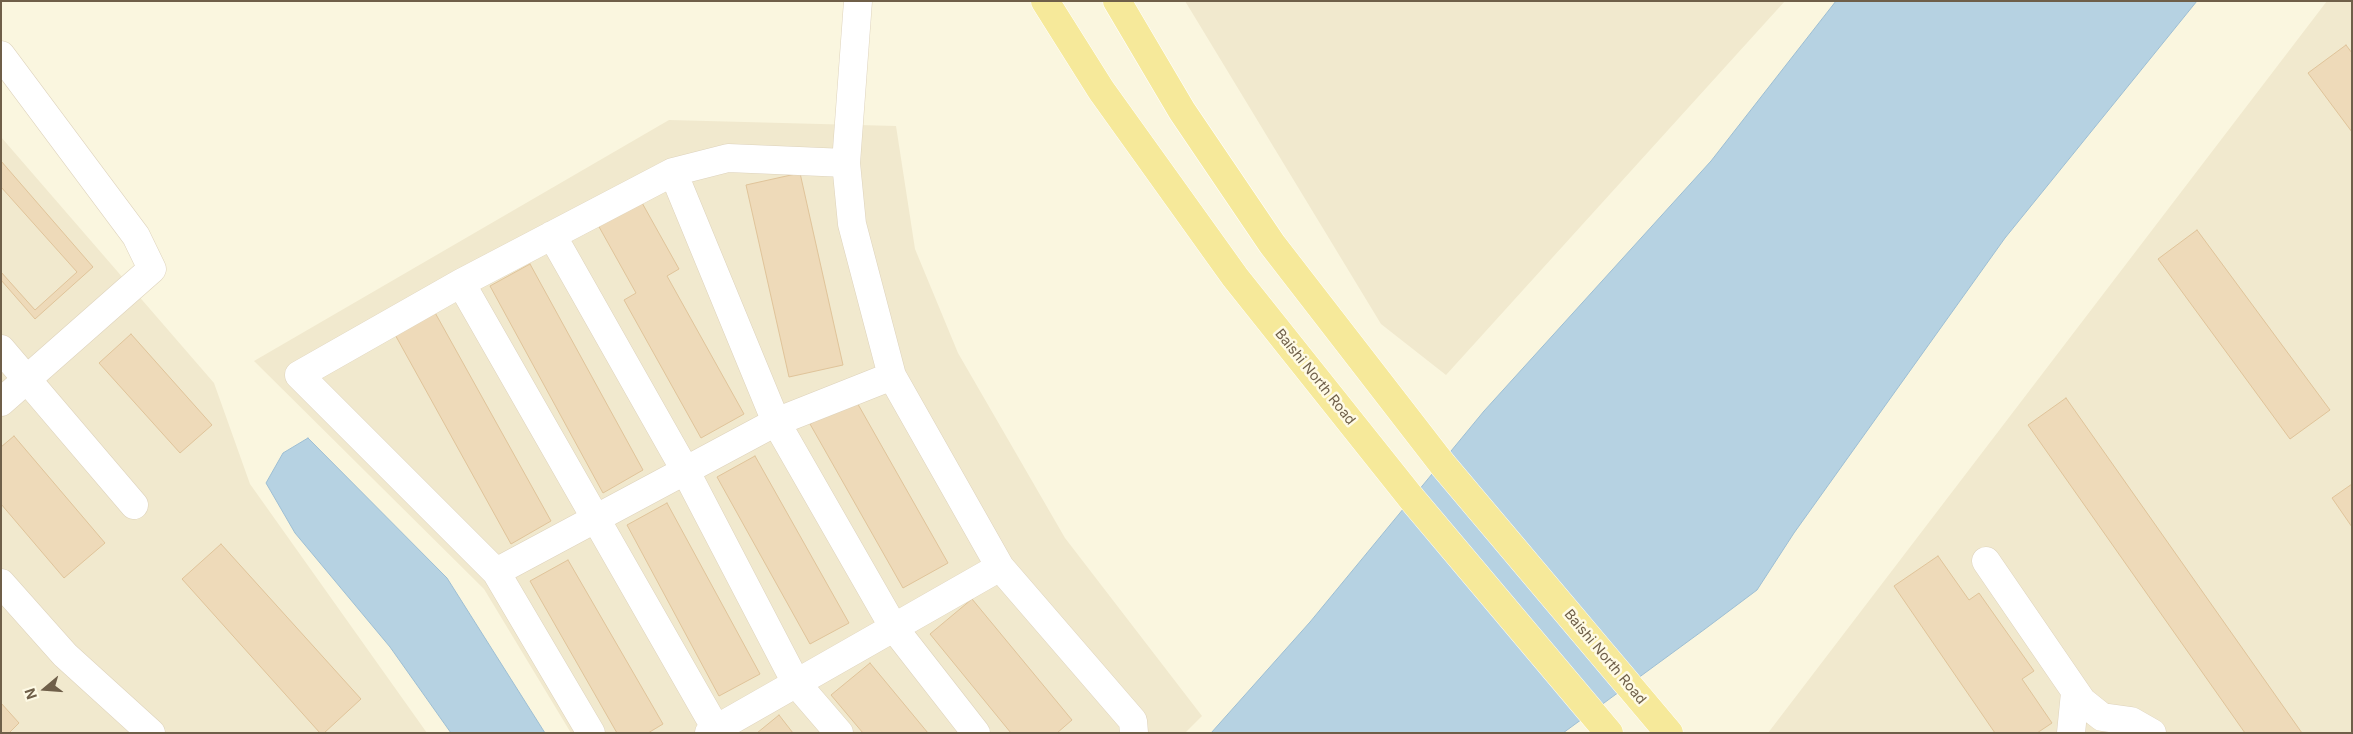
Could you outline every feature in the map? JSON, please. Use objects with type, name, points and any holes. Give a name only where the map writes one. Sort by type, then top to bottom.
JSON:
[{"type":"main road","name":"Baishi North Road","points":[[1045,1],[1101,90],[1175,196],[1235,277],[1412,499],[1609,733]]},
{"type":"main road","name":"Baishi North Road","points":[[1117,1],[1182,111],[1272,244],[1443,466],[1670,733]]},
{"type":"street","points":[[858,1],[846,163],[852,224],[892,376],[1000,567],[1133,721],[1134,733]]},
{"type":"street","points":[[1,55],[136,236],[152,269],[1,402]]},
{"type":"street","points":[[592,733],[496,572],[299,375],[461,283],[674,172],[728,158],[846,163]]},
{"type":"street","points":[[674,172],[776,422],[894,628],[976,733]]},
{"type":"street","points":[[552,236],[685,470],[796,683],[839,733]]},
{"type":"street","points":[[461,283],[712,731],[1000,567]]},
{"type":"street","points":[[1,349],[134,505]]},
{"type":"street","points":[[496,572],[776,422],[892,376]]},
{"type":"street","points":[[1986,561],[2082,702],[2102,717],[2131,721],[2152,733]]},
{"type":"street","points":[[1,583],[65,655],[151,733]]},
{"type":"street","points":[[2075,693],[2072,731],[2102,717]]},
{"type":"shaded area","points":[[1185,1],[1785,1],[1446,375],[1381,324]]},
{"type":"shaded area","points":[[2327,1],[2352,1],[2352,733],[1768,733]]},
{"type":"shaded area","points":[[669,120],[896,126],[915,249],[958,353],[1065,538],[1202,716],[1185,733],[571,733],[484,589],[254,361]]},
{"type":"shaded area","points":[[1,137],[214,383],[250,484],[427,733],[1,733]]},
{"type":"water","points":[[1836,1],[2197,1],[2005,238],[1794,533],[1757,590],[1705,629],[1563,733],[1211,733],[1310,622],[1484,411],[1711,161]]},
{"type":"water","points":[[308,438],[447,578],[545,733],[451,733],[390,647],[295,533],[266,483],[283,453]]},
{"type":"building","points":[[2346,45],[2352,53],[2352,132],[2308,73]]},
{"type":"building","points":[[1,161],[93,267],[35,319],[1,280]]},
{"type":"building","points":[[800,173],[843,365],[789,377],[746,185]]},
{"type":"building","points":[[1,187],[77,272],[35,310],[1,272]]},
{"type":"building","points":[[641,201],[679,269],[667,276],[744,414],[701,438],[624,300],[636,293],[598,225]]},
{"type":"building","points":[[2197,230],[2330,410],[2290,439],[2158,259]]},
{"type":"building","points":[[530,264],[643,470],[603,493],[490,286]]},
{"type":"building","points":[[433,309],[551,521],[511,544],[393,331]]},
{"type":"building","points":[[131,334],[212,425],[180,453],[99,363]]},
{"type":"building","points":[[2066,398],[2302,733],[2245,733],[2028,425]]},
{"type":"building","points":[[855,399],[948,563],[903,588],[810,424]]},
{"type":"building","points":[[14,436],[105,543],[64,578],[1,504],[1,447]]},
{"type":"building","points":[[755,456],[849,623],[810,644],[717,477]]},
{"type":"building","points":[[2352,484],[2352,527],[2332,498]]},
{"type":"building","points":[[667,503],[760,674],[719,696],[627,525]]},
{"type":"building","points":[[221,544],[361,699],[324,733],[320,733],[182,579]]},
{"type":"building","points":[[1938,556],[1969,600],[1979,593],[2034,671],[2022,679],[2052,723],[2037,733],[1995,733],[1894,586]]},
{"type":"building","points":[[568,560],[663,724],[648,733],[617,733],[530,581]]},
{"type":"building","points":[[972,599],[1072,720],[1057,733],[1011,733],[930,634]]},
{"type":"building","points":[[870,663],[928,733],[863,733],[831,695]]},
{"type":"building","points":[[1,703],[19,723],[9,733],[1,733]]},
{"type":"building","points":[[779,715],[793,733],[757,733]]}]
